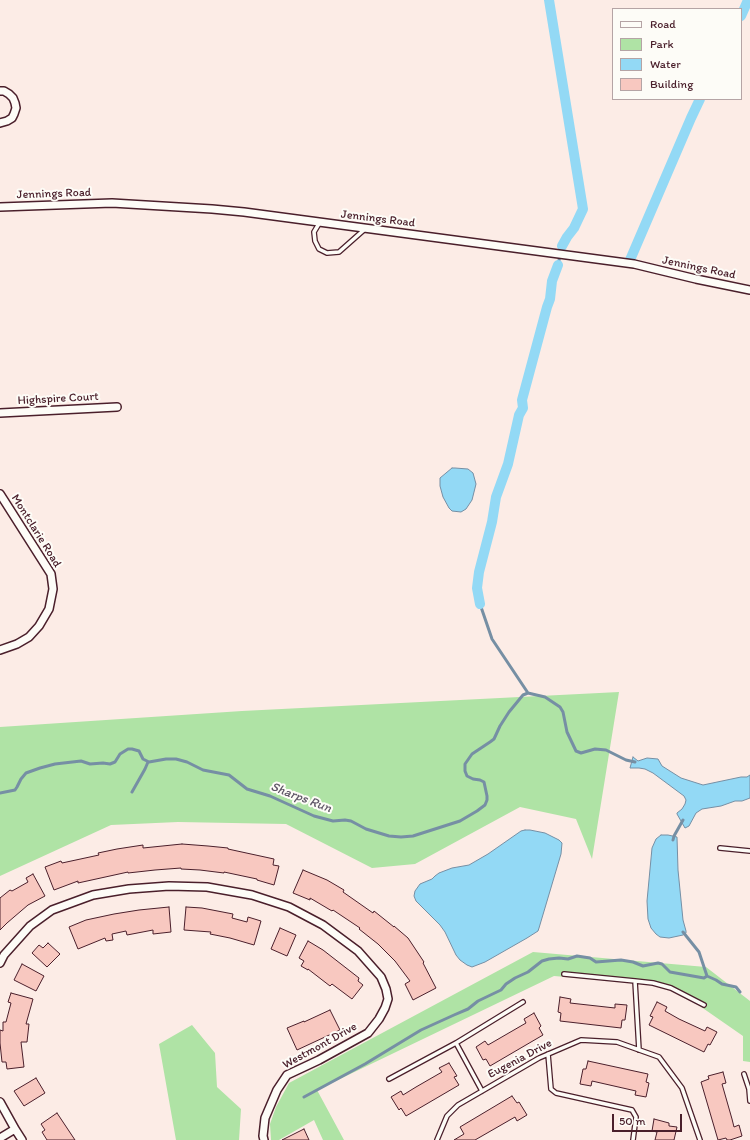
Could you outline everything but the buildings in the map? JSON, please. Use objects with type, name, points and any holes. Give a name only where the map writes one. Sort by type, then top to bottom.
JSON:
[{"type":"street","points":[[0,90],[10,94],[16,108],[12,118],[0,124]]},
{"type":"street","name":"Jennings Road","points":[[0,206],[124,203],[228,210],[634,264],[750,290]]},
{"type":"street","name":"Highspire Court","points":[[0,413],[117,407]]},
{"type":"street","name":"Montclarie Road","points":[[0,494],[51,574],[53,589],[48,609],[39,626],[29,637],[17,644],[0,650]]},
{"type":"street","name":"Westmont Drive","points":[[0,963],[4,955],[30,926],[52,910],[93,895],[129,889],[169,886],[207,887],[252,895],[289,907],[323,925],[358,951],[381,977],[388,999],[379,1019],[368,1033],[319,1060],[287,1075],[276,1090],[265,1118],[264,1140]]},
{"type":"street","points":[[0,1102],[14,1129],[22,1140]]},
{"type":"street","points":[[0,1138],[14,1129]]},
{"type":"lane","points":[[320,222],[314,232],[315,241],[320,249],[327,254],[339,252],[366,228]]},
{"type":"lane","points":[[720,848],[750,851]]},
{"type":"lane","points":[[564,974],[653,983],[671,988],[704,1005]]},
{"type":"lane","points":[[635,981],[638,1050]]},
{"type":"lane","points":[[389,1079],[456,1043],[523,1002]]},
{"type":"lane","name":"Eugenia Drive","points":[[437,1140],[447,1116],[458,1105],[539,1058],[581,1040],[617,1042],[659,1057],[682,1088],[700,1140]]},
{"type":"lane","points":[[456,1043],[482,1091]]},
{"type":"lane","points":[[548,1054],[551,1089],[556,1093],[632,1110],[636,1118],[633,1140]]},
{"type":"lane","points":[[744,1074],[749,1089],[750,1101]]},
{"type":"green space","points":[[619,692],[592,859],[576,819],[520,807],[415,864],[372,868],[286,824],[178,822],[111,825],[0,876],[0,727],[242,711]]},
{"type":"green space","points":[[533,952],[706,967],[750,1001],[750,1062],[743,1061],[743,1036],[671,986],[554,976],[317,1090],[344,1140],[323,1140],[314,1120],[279,1140],[271,1140],[270,1124],[276,1107],[289,1083]]},
{"type":"green space","points":[[192,1025],[215,1053],[217,1087],[241,1109],[239,1140],[176,1140],[159,1044]]},
{"type":"water","points":[[452,468],[468,469],[473,473],[476,484],[472,500],[466,509],[461,512],[452,511],[449,508],[443,497],[440,486],[440,478]]},
{"type":"water","points":[[633,757],[638,761],[647,758],[658,759],[662,766],[681,778],[703,785],[747,777],[750,775],[750,798],[721,806],[702,809],[696,813],[689,826],[685,828],[677,814],[685,804],[686,800],[684,796],[653,773],[645,769],[630,768]]},
{"type":"water","points":[[525,830],[545,833],[562,843],[561,854],[538,931],[485,962],[472,967],[467,965],[456,955],[440,925],[416,901],[414,896],[415,891],[420,884],[432,879],[439,873],[452,868],[469,865],[521,831]]},
{"type":"water","points":[[661,835],[677,837],[678,870],[683,920],[686,931],[683,935],[669,938],[660,937],[656,934],[651,928],[648,919],[647,901],[652,848],[656,839]]},
{"type":"waterway","points":[[549,0],[583,209],[574,228],[562,246]]},
{"type":"waterway","points":[[742,14],[748,0]]},
{"type":"waterway","points":[[630,260],[700,100]]},
{"type":"waterway","points":[[558,265],[562,246]]},
{"type":"waterway","points":[[480,604],[477,588],[479,572],[492,522],[496,497],[508,464],[519,415],[523,408],[522,400],[550,299],[552,281],[558,265]]},
{"type":"waterway","points":[[480,604],[492,639],[528,693]]},
{"type":"waterway","name":"Sharps Run","points":[[0,793],[15,790],[26,773],[40,768],[55,764],[81,761],[90,764],[110,764],[115,762],[120,754],[128,749],[132,749],[139,751],[143,759],[149,762],[176,759],[187,762],[203,770],[229,775],[247,789],[270,796],[314,816],[333,821],[351,821],[366,829],[389,836],[413,836],[460,821],[485,805],[487,796],[484,782],[467,776],[465,764],[472,754],[494,739],[509,712],[523,695],[528,693],[545,697],[560,707],[563,712],[567,732],[576,751],[581,753],[595,749],[606,750],[626,760],[635,762]]},
{"type":"waterway","points":[[132,792],[148,762]]},
{"type":"waterway","points":[[673,840],[683,820]]},
{"type":"waterway","points":[[683,932],[699,952],[707,976]]},
{"type":"waterway","points":[[304,1097],[365,1064],[421,1030],[468,1009],[478,1001],[501,990],[506,984],[528,972],[542,961],[549,959],[568,959],[577,956],[590,958],[596,962],[621,960],[633,962],[643,966],[658,963],[662,964],[670,972],[704,978],[707,976],[722,984],[736,987],[740,992]]}]
